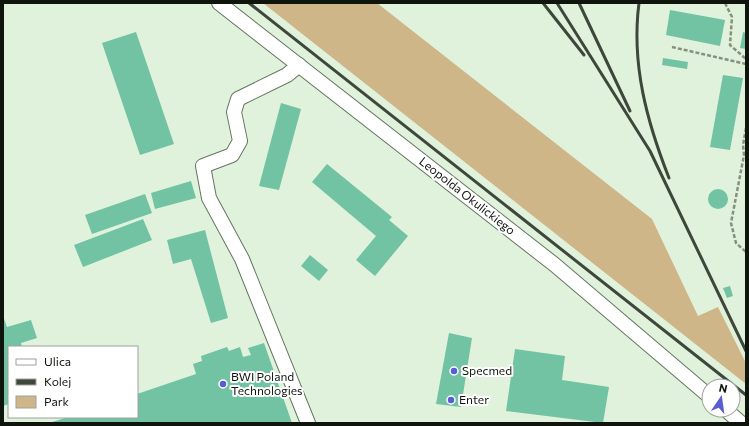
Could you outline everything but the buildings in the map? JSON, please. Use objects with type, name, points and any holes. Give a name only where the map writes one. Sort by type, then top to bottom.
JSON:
[{"type":"street","name":"Leopolda Okulickiego","points":[[219,3],[555,265],[701,389]]},
{"type":"street","points":[[299,66],[287,75],[238,99],[234,112],[240,141],[232,155],[203,166],[209,198],[242,259],[308,423]]},
{"type":"path","points":[[725,3],[732,17],[730,45],[746,59]]},
{"type":"path","points":[[672,47],[746,64]]},
{"type":"path","points":[[746,128],[743,145],[744,155],[731,223],[736,243],[746,252]]},
{"type":"path","points":[[743,145],[746,149]]},
{"type":"green space","points":[[263,3],[377,3],[652,219],[698,316],[718,307],[746,363],[746,384],[741,380],[741,378],[738,378]]},
{"type":"railway","points":[[249,3],[746,395]]},
{"type":"railway","points":[[543,3],[584,55]]},
{"type":"railway","points":[[557,3],[650,151],[746,351]]},
{"type":"railway","points":[[579,3],[630,111]]},
{"type":"railway","points":[[639,3],[637,26],[639,70],[654,136],[669,178]]},
{"type":"place","name":"Specmed","points":[[454,371]]},
{"type":"place","name":"BWI Poland Technologies","points":[[223,384]]},
{"type":"place","name":"Enter","points":[[451,400]]}]
